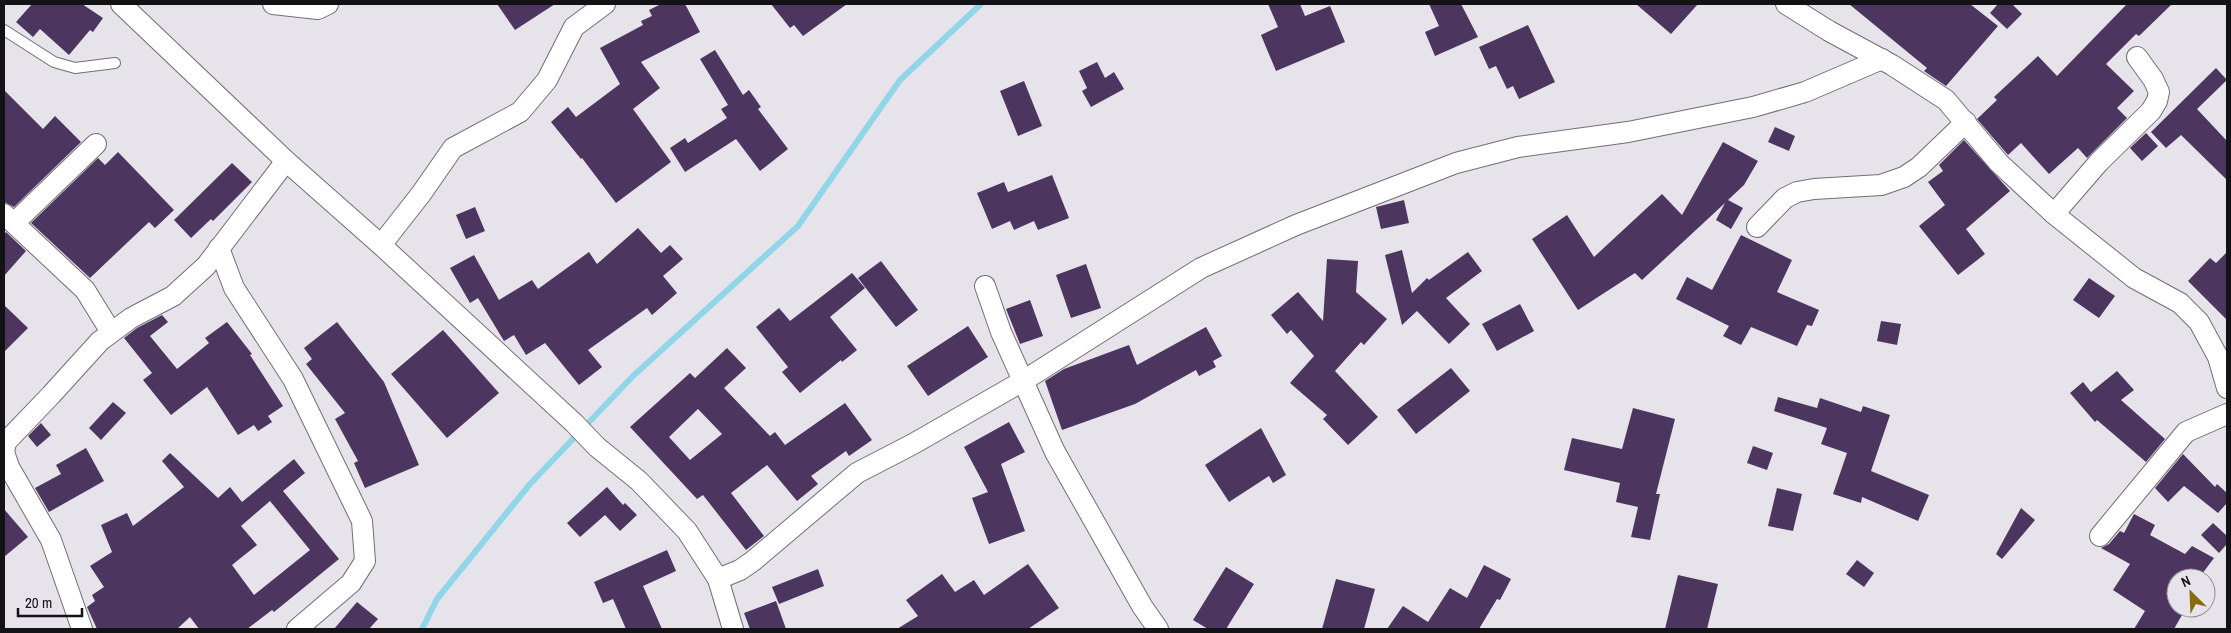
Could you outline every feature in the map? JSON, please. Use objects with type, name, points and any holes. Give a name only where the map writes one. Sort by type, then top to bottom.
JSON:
[{"type":"street","points":[[122,4],[286,161],[381,245],[574,423],[597,447],[639,481],[688,531],[718,579],[733,629]]},
{"type":"street","points":[[272,4],[318,8],[328,4]]},
{"type":"street","points":[[381,245],[454,148],[520,112],[547,80],[574,26],[605,4]]},
{"type":"street","points":[[1786,4],[1829,31],[1882,59],[1946,100],[2000,163],[2054,214],[2134,278],[2180,303],[2199,322],[2218,357],[2227,388]]},
{"type":"street","points":[[2054,214],[2099,162],[2151,111],[2157,101],[2159,92],[2153,79],[2137,57]]},
{"type":"street","points":[[718,579],[740,570],[753,561],[857,473],[913,444],[1023,381],[1202,268],[1296,225],[1456,163],[1518,147],[1628,132],[1752,107],[1805,92],[1882,59]]},
{"type":"street","points":[[1758,227],[1785,198],[1797,192],[1814,189],[1881,185],[1904,177],[1918,167],[1966,122]]},
{"type":"street","points":[[96,144],[9,219],[85,290],[111,332]]},
{"type":"street","points":[[82,629],[51,540],[9,467],[4,452],[6,442],[52,396],[100,341],[131,318],[173,296],[206,266],[286,161]]},
{"type":"street","points":[[219,248],[234,288],[293,379],[362,521],[365,561],[351,583],[297,629]]},
{"type":"street","points":[[985,286],[1001,332],[1055,452],[1142,606],[1158,629]]},
{"type":"street","points":[[2100,536],[2186,432],[2227,414]]},
{"type":"lane","points":[[4,30],[54,62],[75,68],[115,63]]},
{"type":"building","points":[[32,4],[82,4],[103,18],[93,32],[90,30],[69,55],[40,29],[33,37],[16,22]]},
{"type":"building","points":[[497,4],[555,4],[515,30]]},
{"type":"building","points":[[661,4],[685,4],[700,32],[641,62],[660,88],[633,109],[671,162],[616,203],[582,158],[551,122],[568,107],[576,117],[620,84],[600,48],[643,25],[641,21],[652,16],[649,10]]},
{"type":"building","points":[[771,4],[847,4],[803,36],[794,25],[790,28]]},
{"type":"building","points":[[1268,4],[1300,4],[1305,16],[1330,6],[1345,42],[1276,71],[1261,35],[1278,27]]},
{"type":"building","points":[[1429,4],[1461,4],[1478,37],[1435,56],[1425,32],[1439,26]]},
{"type":"building","points":[[1636,4],[1698,4],[1671,34]]},
{"type":"building","points":[[1849,4],[1970,4],[1998,26],[1946,86],[1924,71],[1927,68]]},
{"type":"building","points":[[1998,4],[2012,4],[2022,14],[2007,29],[1990,13]]},
{"type":"building","points":[[2127,4],[2172,4],[2139,36],[2136,34],[2106,64],[2134,91],[2117,108],[2127,118],[2087,158],[2078,148],[2049,174],[2021,143],[2008,155],[1977,119],[1997,100],[1994,97],[2038,56],[2057,76]]},
{"type":"building","points":[[1528,25],[1555,82],[1519,99],[1513,86],[1507,89],[1496,66],[1489,69],[1479,47]]},
{"type":"building","points":[[715,50],[743,95],[749,90],[761,107],[758,109],[788,149],[760,171],[736,139],[685,172],[670,148],[685,138],[688,143],[727,118],[721,109],[728,105],[700,59]]},
{"type":"building","points":[[1097,62],[1105,78],[1114,72],[1124,89],[1091,107],[1082,91],[1087,88],[1079,71]]},
{"type":"building","points":[[2216,68],[2227,80],[2197,109],[2227,141],[2227,180],[2181,135],[2166,148],[2151,132]]},
{"type":"building","points":[[1024,81],[1042,126],[1018,136],[1000,91]]},
{"type":"building","points":[[4,90],[43,129],[55,116],[81,142],[14,207],[4,202]]},
{"type":"building","points":[[1775,127],[1795,136],[1789,151],[1768,142]]},
{"type":"building","points":[[2146,133],[2158,146],[2142,161],[2130,148]]},
{"type":"building","points":[[1964,140],[2010,191],[1966,229],[1985,254],[1958,275],[1919,226],[1945,205],[1928,182],[1943,171],[1939,165]]},
{"type":"building","points":[[1723,142],[1758,161],[1744,185],[1728,200],[1743,208],[1731,229],[1716,220],[1725,203],[1642,280],[1635,273],[1578,310],[1532,239],[1567,215],[1594,257],[1662,194],[1682,215]]},
{"type":"building","points":[[118,152],[174,210],[155,228],[149,222],[90,278],[31,223],[98,158],[105,165]]},
{"type":"building","points":[[232,163],[252,182],[213,221],[211,219],[191,238],[174,220]]},
{"type":"building","points":[[1052,175],[1069,218],[1038,230],[1034,221],[1014,230],[1010,221],[992,229],[977,193],[1004,182],[1008,192]]},
{"type":"building","points":[[1404,200],[1409,223],[1381,229],[1376,207]]},
{"type":"building","points":[[475,207],[485,231],[466,239],[456,215]]},
{"type":"building","points":[[638,228],[661,253],[670,245],[683,259],[663,276],[677,293],[652,315],[647,308],[588,350],[602,367],[579,385],[545,343],[526,355],[514,335],[504,341],[478,298],[470,303],[450,268],[474,255],[499,300],[532,280],[538,289],[589,252],[597,264]]},
{"type":"building","points":[[6,232],[26,251],[4,276],[4,235]]},
{"type":"building","points":[[1741,235],[1792,260],[1777,292],[1819,310],[1812,326],[1807,325],[1797,346],[1751,327],[1741,345],[1723,336],[1729,326],[1676,299],[1687,277],[1712,290]]},
{"type":"building","points":[[1402,250],[1412,293],[1427,278],[1429,280],[1468,252],[1482,271],[1446,298],[1470,324],[1449,344],[1417,311],[1402,325],[1385,255]]},
{"type":"building","points":[[2227,252],[2227,320],[2188,281],[2210,258],[2216,263]]},
{"type":"building","points":[[1327,259],[1358,261],[1356,292],[1387,319],[1364,345],[1361,342],[1335,371],[1378,417],[1348,445],[1323,419],[1327,415],[1290,383],[1314,356],[1291,330],[1287,334],[1271,315],[1298,292],[1323,321]]},
{"type":"building","points":[[881,261],[918,310],[896,327],[858,278]]},
{"type":"building","points":[[1086,264],[1101,308],[1071,318],[1056,275]]},
{"type":"building","points":[[852,273],[865,288],[830,317],[857,350],[842,362],[841,360],[800,393],[782,372],[788,367],[756,327],[779,308],[790,321]]},
{"type":"building","points":[[2089,278],[2115,296],[2099,318],[2073,300]]},
{"type":"building","points":[[1030,300],[1043,336],[1020,344],[1006,309]]},
{"type":"building","points":[[1520,304],[1534,331],[1497,351],[1482,324]]},
{"type":"building","points":[[4,305],[28,328],[4,352]]},
{"type":"building","points":[[162,315],[168,322],[150,336],[177,369],[209,343],[205,338],[227,322],[252,354],[250,355],[283,406],[268,416],[272,422],[258,431],[254,425],[238,435],[207,387],[171,415],[143,380],[152,373],[124,338],[137,328]]},
{"type":"building","points":[[1881,321],[1901,324],[1897,345],[1877,341]]},
{"type":"building","points":[[337,322],[384,382],[419,465],[365,488],[354,463],[358,461],[335,419],[345,413],[306,364],[312,359],[304,348]]},
{"type":"building","points":[[968,326],[988,357],[928,396],[907,366]]},
{"type":"building","points":[[1206,327],[1222,356],[1213,361],[1216,367],[1199,376],[1196,370],[1135,404],[1062,430],[1045,381],[1064,369],[1129,345],[1137,365]]},
{"type":"building","points":[[443,330],[499,393],[447,438],[391,374]]},
{"type":"building","points":[[727,348],[746,368],[724,388],[770,436],[775,432],[785,445],[845,403],[872,440],[849,456],[846,451],[811,476],[818,484],[797,501],[767,465],[731,493],[764,536],[746,550],[703,495],[697,499],[630,427],[690,373],[695,378]],"holes":[[[698,409],[722,434],[690,460],[669,437]]]},
{"type":"building","points":[[1451,368],[1470,391],[1416,434],[1397,410]]},
{"type":"building","points":[[2117,371],[2134,390],[2121,400],[2165,439],[2146,462],[2097,420],[2095,422],[2070,393],[2083,382],[2091,392]]},
{"type":"building","points":[[1778,397],[1817,408],[1820,398],[1861,412],[1863,406],[1890,415],[1871,471],[1929,495],[1918,521],[1862,497],[1861,503],[1833,494],[1847,453],[1821,444],[1827,428],[1774,411]]},
{"type":"building","points":[[113,402],[126,413],[101,440],[89,428]]},
{"type":"building","points":[[1633,408],[1675,419],[1656,494],[1660,494],[1650,540],[1631,537],[1638,507],[1616,502],[1620,483],[1564,470],[1572,438],[1622,449]]},
{"type":"building","points":[[1009,422],[1025,452],[1001,464],[1025,531],[989,544],[972,498],[988,492],[964,447]]},
{"type":"building","points":[[41,423],[51,435],[37,447],[28,436]]},
{"type":"building","points":[[1261,428],[1286,475],[1273,483],[1269,476],[1229,502],[1205,465]]},
{"type":"building","points":[[1753,446],[1773,453],[1767,470],[1747,463]]},
{"type":"building","points":[[86,448],[104,481],[49,512],[35,488],[61,474],[56,465]]},
{"type":"building","points":[[170,453],[218,498],[230,487],[242,502],[294,459],[305,473],[283,491],[339,559],[274,612],[272,610],[247,629],[199,629],[190,617],[177,629],[97,629],[87,607],[95,601],[92,595],[104,587],[90,566],[112,552],[101,525],[127,513],[133,526],[184,487],[162,461]],"holes":[[[270,501],[310,550],[254,595],[232,565],[257,545],[241,526]]]},
{"type":"building","points":[[2183,454],[2215,487],[2217,484],[2227,493],[2227,503],[2218,513],[2184,486],[2168,502],[2155,488]]},
{"type":"building","points":[[607,487],[623,505],[625,503],[637,515],[620,531],[605,515],[580,537],[567,523]]},
{"type":"building","points":[[1777,488],[1802,494],[1793,531],[1768,526]]},
{"type":"building","points":[[2021,508],[2035,520],[2002,559],[1996,554]]},
{"type":"building","points":[[4,509],[28,537],[4,557]]},
{"type":"building","points":[[2134,514],[2155,525],[2150,535],[2185,554],[2192,546],[2214,558],[2206,568],[2166,568],[2166,618],[2180,618],[2174,629],[2134,629],[2145,611],[2113,590],[2130,564],[2101,548],[2109,544],[2120,531],[2124,533]]},
{"type":"building","points":[[2213,523],[2227,536],[2227,544],[2219,553],[2201,535]]},
{"type":"building","points":[[667,550],[676,571],[643,586],[662,629],[626,629],[613,599],[603,603],[594,582]]},
{"type":"building","points":[[1857,560],[1874,573],[1864,587],[1846,574]]},
{"type":"building","points":[[1028,564],[1059,608],[1028,629],[897,629],[918,616],[906,600],[942,574],[955,592],[974,580],[984,595]]},
{"type":"building","points":[[1484,565],[1511,579],[1500,600],[1497,599],[1479,629],[1387,629],[1403,606],[1428,622],[1450,588],[1467,598]]},
{"type":"building","points":[[1226,567],[1254,584],[1226,629],[1208,629],[1193,620]]},
{"type":"building","points":[[818,569],[824,586],[779,604],[772,587]]},
{"type":"building","points":[[1678,575],[1718,584],[1707,629],[1665,629]]},
{"type":"building","points":[[1336,579],[1375,589],[1364,629],[1322,629]]},
{"type":"building","points":[[776,601],[786,629],[750,629],[744,613]]},
{"type":"building","points":[[357,602],[378,619],[369,629],[334,629]]},
{"type":"waterway","points":[[422,629],[437,599],[530,484],[633,376],[798,226],[900,80],[981,4]]}]
